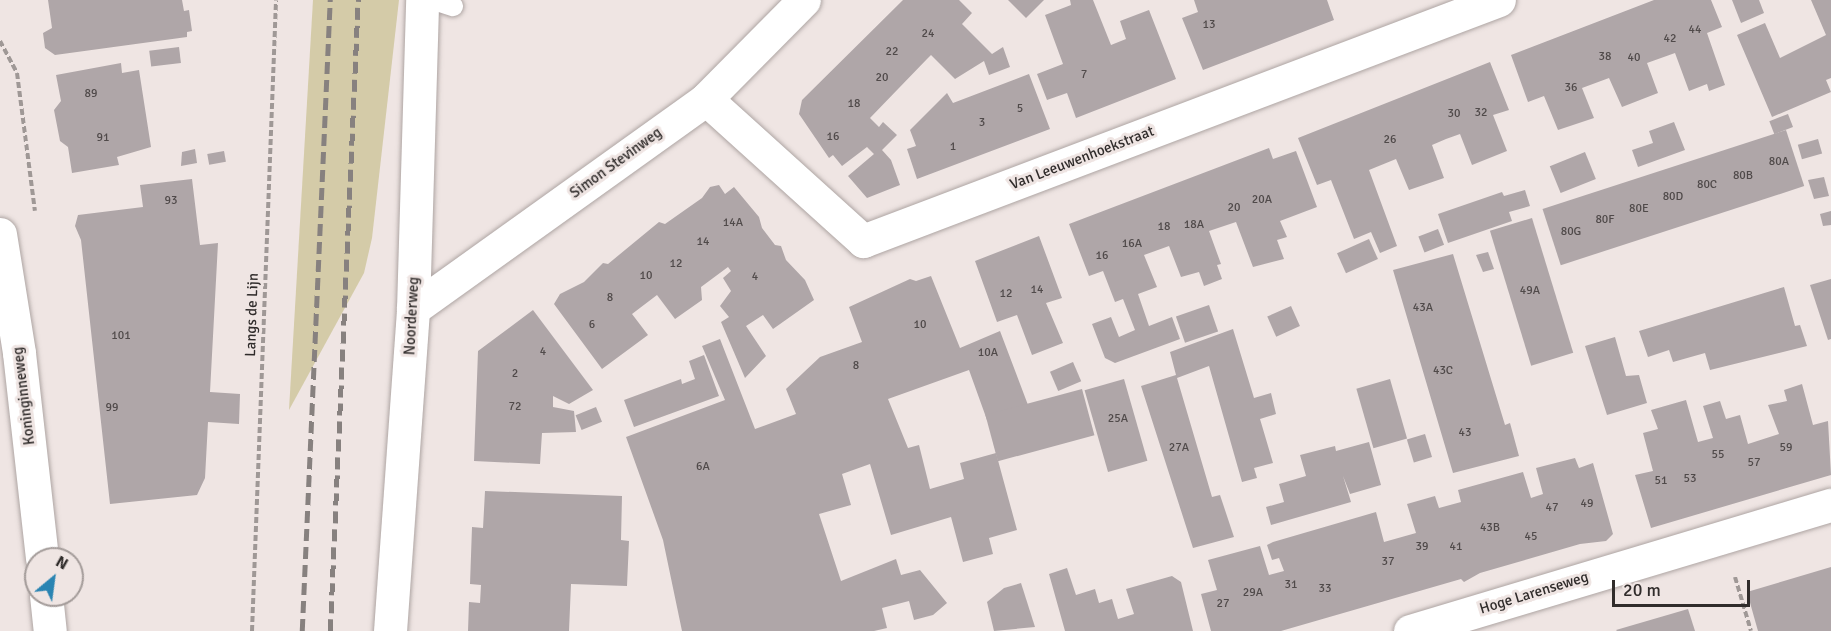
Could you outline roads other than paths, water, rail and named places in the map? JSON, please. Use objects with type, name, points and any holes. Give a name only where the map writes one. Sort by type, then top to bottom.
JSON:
[{"type":"street","name":"Simon Stevinweg","points":[[413,309],[706,99],[804,0]]},
{"type":"street","name":"Van Leeuwenhoekstraat","points":[[706,99],[863,242],[1499,0]]},
{"type":"street","name":"Noorderweg","points":[[390,631],[436,2]]},
{"type":"street","name":"Koninginneweg","points":[[0,234],[19,353],[41,547]]},
{"type":"street","name":"Hoge Larenseweg","points":[[1410,631],[1723,534],[1831,505]]},
{"type":"street","points":[[47,607],[50,631]]},
{"type":"railway","points":[[302,631],[330,0]]},
{"type":"railway","points":[[330,631],[358,0]]}]
